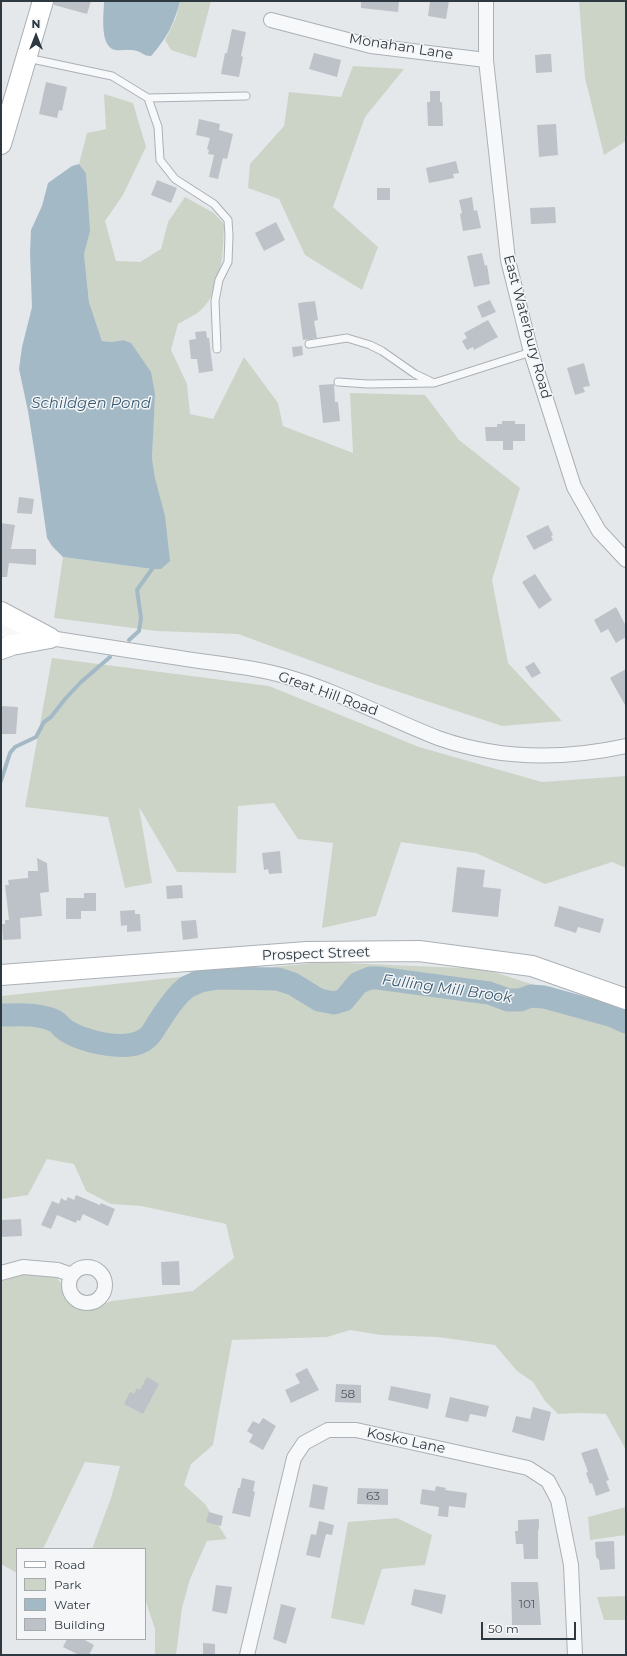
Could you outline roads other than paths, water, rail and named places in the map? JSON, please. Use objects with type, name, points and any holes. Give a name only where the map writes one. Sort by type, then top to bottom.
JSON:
[{"type":"main road","points":[[1,144],[25,57],[43,1]]},
{"type":"main road","points":[[1,612],[50,638]]},
{"type":"main road","points":[[1,649],[50,638]]},
{"type":"main road","name":"Prospect Street","points":[[1,975],[307,952],[419,951],[532,966],[626,999]]},
{"type":"street","name":"East Waterbury Road","points":[[486,1],[486,60],[508,260],[531,352],[574,487],[598,531],[626,560]]},
{"type":"street","name":"Monahan Lane","points":[[271,20],[371,46],[486,60]]},
{"type":"street","name":"Great Hill Road","points":[[1,630],[247,668],[291,678],[332,693],[439,738],[478,749],[510,755],[544,757],[575,755],[626,746]]},
{"type":"street","points":[[1,1273],[23,1267],[58,1270],[72,1276]]},
{"type":"street","name":"Kosko Lane","points":[[247,1655],[294,1458],[304,1443],[328,1430],[356,1430],[528,1468],[548,1481],[558,1500],[571,1565],[575,1655]]},
{"type":"lane","points":[[25,57],[112,76],[148,98],[246,96]]},
{"type":"lane","points":[[148,98],[158,127],[160,160],[175,179],[214,204],[228,220],[228,262],[219,280],[215,300],[217,349]]},
{"type":"lane","points":[[309,344],[347,338],[370,345],[382,350],[414,374],[434,383]]},
{"type":"lane","points":[[338,382],[376,384],[434,383],[531,352]]},
{"type":"water","points":[[104,1],[180,1],[175,17],[161,43],[151,56],[146,56],[135,50],[115,50],[110,47],[104,36]]},
{"type":"water","name":"Schildgen Pond","points":[[79,164],[86,173],[87,185],[90,231],[84,254],[89,302],[102,341],[112,342],[123,340],[131,343],[151,372],[155,394],[152,458],[155,478],[165,516],[170,561],[161,569],[63,557],[52,546],[47,538],[28,411],[19,369],[22,347],[32,307],[30,253],[31,230],[42,206],[48,183],[72,166]]},
{"type":"waterway","points":[[129,640],[139,631],[141,618],[137,590],[152,569]]},
{"type":"waterway","points":[[1,781],[10,753],[15,747],[36,737],[44,722],[51,717],[65,699],[81,682],[110,657]]},
{"type":"waterway","name":"Fulling Mill Brook","points":[[1,1015],[29,1015],[49,1018],[72,1034],[82,1038],[106,1044],[130,1045],[140,1042],[148,1037],[180,993],[187,987],[200,981],[218,978],[278,979],[293,984],[319,1000],[334,1003],[344,1000],[358,983],[370,978],[378,978],[489,993],[508,1000],[520,1000],[531,996],[544,997],[613,1016],[626,1022]]}]
